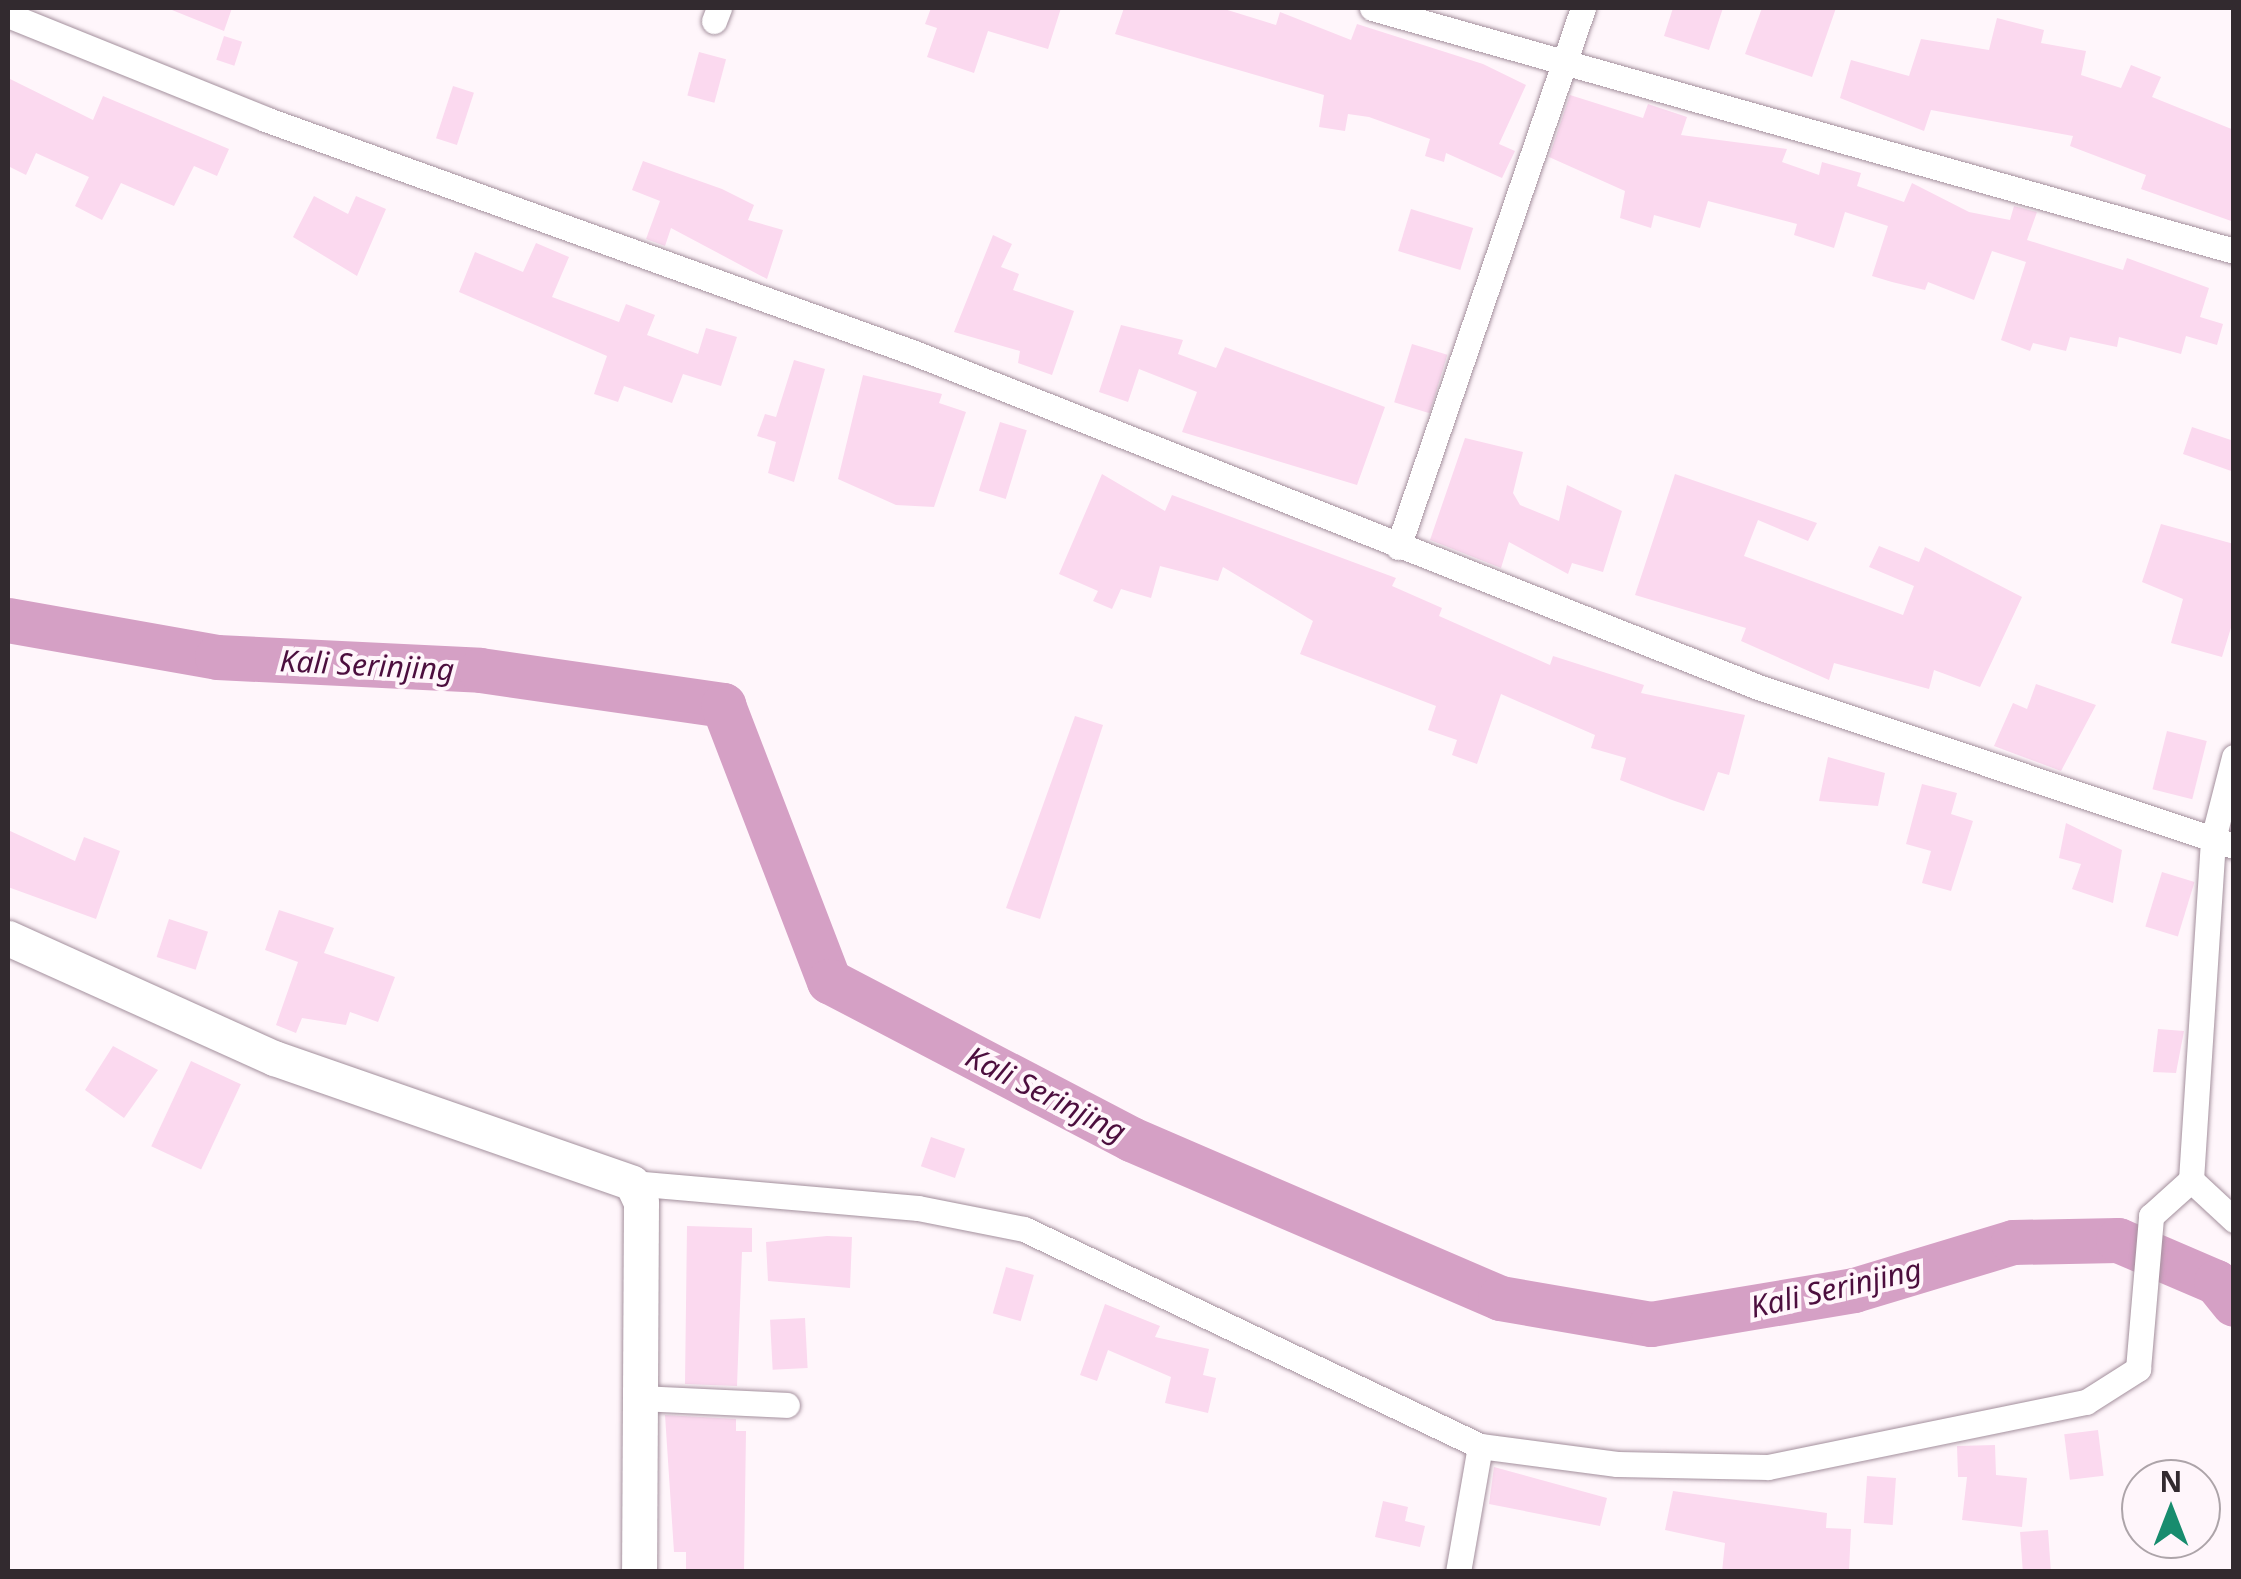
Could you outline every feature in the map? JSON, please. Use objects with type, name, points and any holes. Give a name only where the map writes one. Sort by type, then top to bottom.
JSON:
[{"type":"street","points":[[1372,8],[2234,251]]},
{"type":"street","points":[[1398,547],[1583,8]]},
{"type":"street","points":[[8,15],[264,119],[912,352],[1758,687],[2223,843]]},
{"type":"street","points":[[8,938],[274,1058],[632,1183],[938,1210],[1024,1229],[1480,1446],[1617,1464],[1768,1467],[2086,1402],[2138,1369],[2150,1216],[2192,1180],[2234,757]]},
{"type":"street","points":[[2192,1180],[2234,1220]]},
{"type":"street","points":[[632,1183],[641,1202],[639,1572]]},
{"type":"street","points":[[641,1398],[787,1405]]},
{"type":"street","points":[[1458,1572],[1480,1446]]},
{"type":"building","points":[[167,8],[232,8],[224,31]]},
{"type":"building","points":[[931,8],[1061,8],[1048,49],[988,31],[974,73],[927,57],[937,28],[925,24]]},
{"type":"building","points":[[1124,8],[1221,8],[1276,25],[1280,12],[1351,40],[1357,24],[1483,64],[1526,85],[1499,144],[1515,151],[1502,178],[1446,153],[1444,162],[1425,156],[1430,139],[1369,117],[1348,114],[1345,131],[1319,127],[1324,95],[1115,34]]},
{"type":"building","points":[[1673,8],[1723,8],[1709,50],[1664,36]]},
{"type":"building","points":[[1762,8],[1836,8],[1812,77],[1745,54]]},
{"type":"building","points":[[1997,18],[2044,30],[2041,43],[2086,51],[2081,75],[2121,88],[2131,65],[2161,77],[2152,97],[2234,130],[2234,222],[2141,189],[2146,175],[2070,146],[2073,136],[1931,110],[1924,131],[1840,98],[1851,60],[1909,76],[1921,39],[1989,50]]},
{"type":"building","points":[[224,36],[242,42],[234,66],[216,60]]},
{"type":"building","points":[[699,52],[726,59],[714,103],[687,95]]},
{"type":"building","points":[[8,78],[93,120],[103,96],[229,149],[217,176],[194,166],[174,206],[121,183],[102,220],[75,206],[89,177],[36,153],[26,175],[8,166]]},
{"type":"building","points":[[453,86],[474,93],[457,145],[436,138]]},
{"type":"building","points":[[1570,95],[1643,118],[1648,104],[1687,117],[1681,135],[1787,149],[1782,162],[1819,175],[1822,162],[1861,173],[1857,186],[1904,202],[1912,183],[1969,212],[2010,220],[2014,206],[2037,212],[2027,240],[2123,270],[2127,258],[2209,288],[2200,317],[2223,324],[2217,345],[2186,336],[2181,354],[2119,337],[2117,347],[2070,337],[2066,351],[2033,343],[2030,351],[2001,340],[2026,262],[1992,251],[1974,300],[1928,282],[1925,290],[1892,282],[1872,276],[1888,226],[1845,212],[1834,248],[1794,235],[1797,224],[1708,201],[1700,228],[1654,215],[1651,228],[1620,218],[1625,191],[1549,157]]},
{"type":"building","points":[[643,161],[722,189],[754,205],[748,220],[783,230],[767,279],[671,228],[665,246],[646,239],[660,201],[632,190]]},
{"type":"building","points":[[314,196],[348,214],[356,196],[386,209],[357,276],[293,237]]},
{"type":"building","points":[[1411,209],[1473,228],[1460,270],[1398,251]]},
{"type":"building","points":[[993,235],[1012,244],[1001,267],[1019,274],[1013,290],[1074,311],[1052,375],[1018,363],[1020,351],[954,332]]},
{"type":"building","points":[[536,243],[569,257],[552,297],[619,322],[626,304],[655,315],[647,335],[698,354],[706,328],[737,337],[721,386],[683,374],[672,403],[624,386],[618,402],[594,394],[607,356],[459,292],[475,252],[523,272]]},
{"type":"building","points":[[1121,325],[1183,340],[1178,354],[1216,368],[1225,347],[1385,407],[1357,485],[1182,432],[1197,392],[1139,369],[1128,402],[1099,392]]},
{"type":"building","points":[[1412,344],[1447,355],[1430,413],[1394,402]]},
{"type":"building","points":[[794,360],[825,369],[794,482],[768,473],[776,442],[757,436],[765,414],[776,417]]},
{"type":"building","points":[[863,375],[942,394],[939,403],[966,412],[934,507],[896,505],[838,479]]},
{"type":"building","points":[[1000,422],[1027,430],[1006,499],[979,491]]},
{"type":"building","points":[[2192,427],[2234,441],[2234,472],[2183,454]]},
{"type":"building","points":[[1465,438],[1523,452],[1513,493],[1520,505],[1559,521],[1567,485],[1622,511],[1603,572],[1572,563],[1568,574],[1509,542],[1501,568],[1430,540]]},
{"type":"building","points":[[1102,474],[1165,511],[1172,495],[1396,578],[1392,586],[1442,608],[1439,616],[1550,665],[1553,656],[1644,685],[1641,693],[1745,715],[1729,775],[1718,772],[1704,811],[1672,800],[1620,780],[1626,758],[1591,748],[1595,735],[1501,694],[1477,764],[1452,755],[1457,740],[1428,730],[1436,706],[1300,654],[1313,621],[1223,567],[1218,581],[1160,566],[1151,598],[1121,589],[1112,609],[1093,601],[1098,591],[1059,574]]},
{"type":"building","points":[[1675,474],[1817,523],[1808,541],[1758,520],[1744,556],[1903,615],[1914,586],[1869,567],[1879,546],[1919,562],[1925,547],[2022,597],[1980,687],[1934,670],[1929,689],[1834,663],[1829,680],[1741,641],[1746,628],[1635,595]]},
{"type":"building","points":[[2161,524],[2234,544],[2234,618],[2222,657],[2171,643],[2183,599],[2142,582]]},
{"type":"building","points":[[2036,684],[2096,705],[2061,771],[1994,746],[2013,703],[2027,709]]},
{"type":"building","points":[[1075,716],[1103,725],[1040,919],[1006,908]]},
{"type":"building","points":[[2167,731],[2207,741],[2192,799],[2152,789]]},
{"type":"building","points":[[1828,757],[1885,773],[1878,806],[1819,801]]},
{"type":"building","points":[[1922,784],[1957,793],[1951,814],[1973,821],[1951,891],[1922,883],[1931,851],[1906,844]]},
{"type":"building","points":[[2066,823],[2122,850],[2113,903],[2072,889],[2081,864],[2059,858]]},
{"type":"building","points":[[8,830],[75,861],[84,837],[120,851],[96,919],[8,887]]},
{"type":"building","points":[[2162,872],[2195,882],[2178,936],[2145,927]]},
{"type":"building","points":[[279,910],[334,928],[324,953],[395,977],[378,1022],[350,1012],[346,1025],[302,1018],[296,1033],[276,1025],[298,962],[265,950]]},
{"type":"building","points":[[169,919],[208,932],[196,970],[157,957]]},
{"type":"building","points":[[2158,1029],[2184,1031],[2176,1073],[2153,1072]]},
{"type":"building","points":[[113,1046],[158,1070],[124,1118],[85,1090]]},
{"type":"building","points":[[191,1061],[241,1084],[201,1169],[151,1146]]},
{"type":"building","points":[[931,1137],[965,1149],[955,1178],[921,1166]]},
{"type":"building","points":[[687,1226],[752,1228],[752,1252],[742,1252],[737,1386],[685,1384]]},
{"type":"building","points":[[852,1237],[850,1288],[768,1281],[766,1242]]},
{"type":"building","points":[[1006,1267],[1034,1275],[1021,1321],[993,1313]]},
{"type":"building","points":[[1105,1304],[1160,1326],[1155,1337],[1209,1349],[1203,1375],[1216,1378],[1208,1413],[1165,1403],[1171,1377],[1108,1350],[1097,1381],[1080,1375]]},
{"type":"building","points":[[805,1318],[808,1368],[773,1370],[770,1320]]},
{"type":"building","points":[[665,1415],[736,1419],[736,1431],[746,1431],[744,1572],[686,1572],[686,1552],[674,1552]]},
{"type":"building","points":[[2098,1430],[2104,1476],[2070,1480],[2064,1434]]},
{"type":"building","points":[[1995,1445],[1996,1475],[2027,1478],[2022,1527],[1962,1520],[1967,1477],[1958,1477],[1957,1446]]},
{"type":"building","points":[[1494,1467],[1607,1498],[1600,1526],[1489,1504]]},
{"type":"building","points":[[1867,1476],[1896,1478],[1893,1525],[1864,1523]]},
{"type":"building","points":[[1673,1491],[1827,1513],[1826,1528],[1851,1529],[1849,1571],[1722,1572],[1725,1543],[1665,1530]]},
{"type":"building","points":[[1383,1501],[1408,1507],[1405,1521],[1425,1526],[1420,1547],[1375,1537]]},
{"type":"building","points":[[2048,1530],[2051,1572],[2023,1572],[2020,1532]]},
{"type":"waterway","name":"Kali Serinjing","points":[[8,620],[217,657],[480,670],[723,705],[829,981],[1131,1139],[1500,1298],[1651,1324],[1854,1290],[2013,1242],[2118,1240],[2216,1282],[2234,1304]]}]
